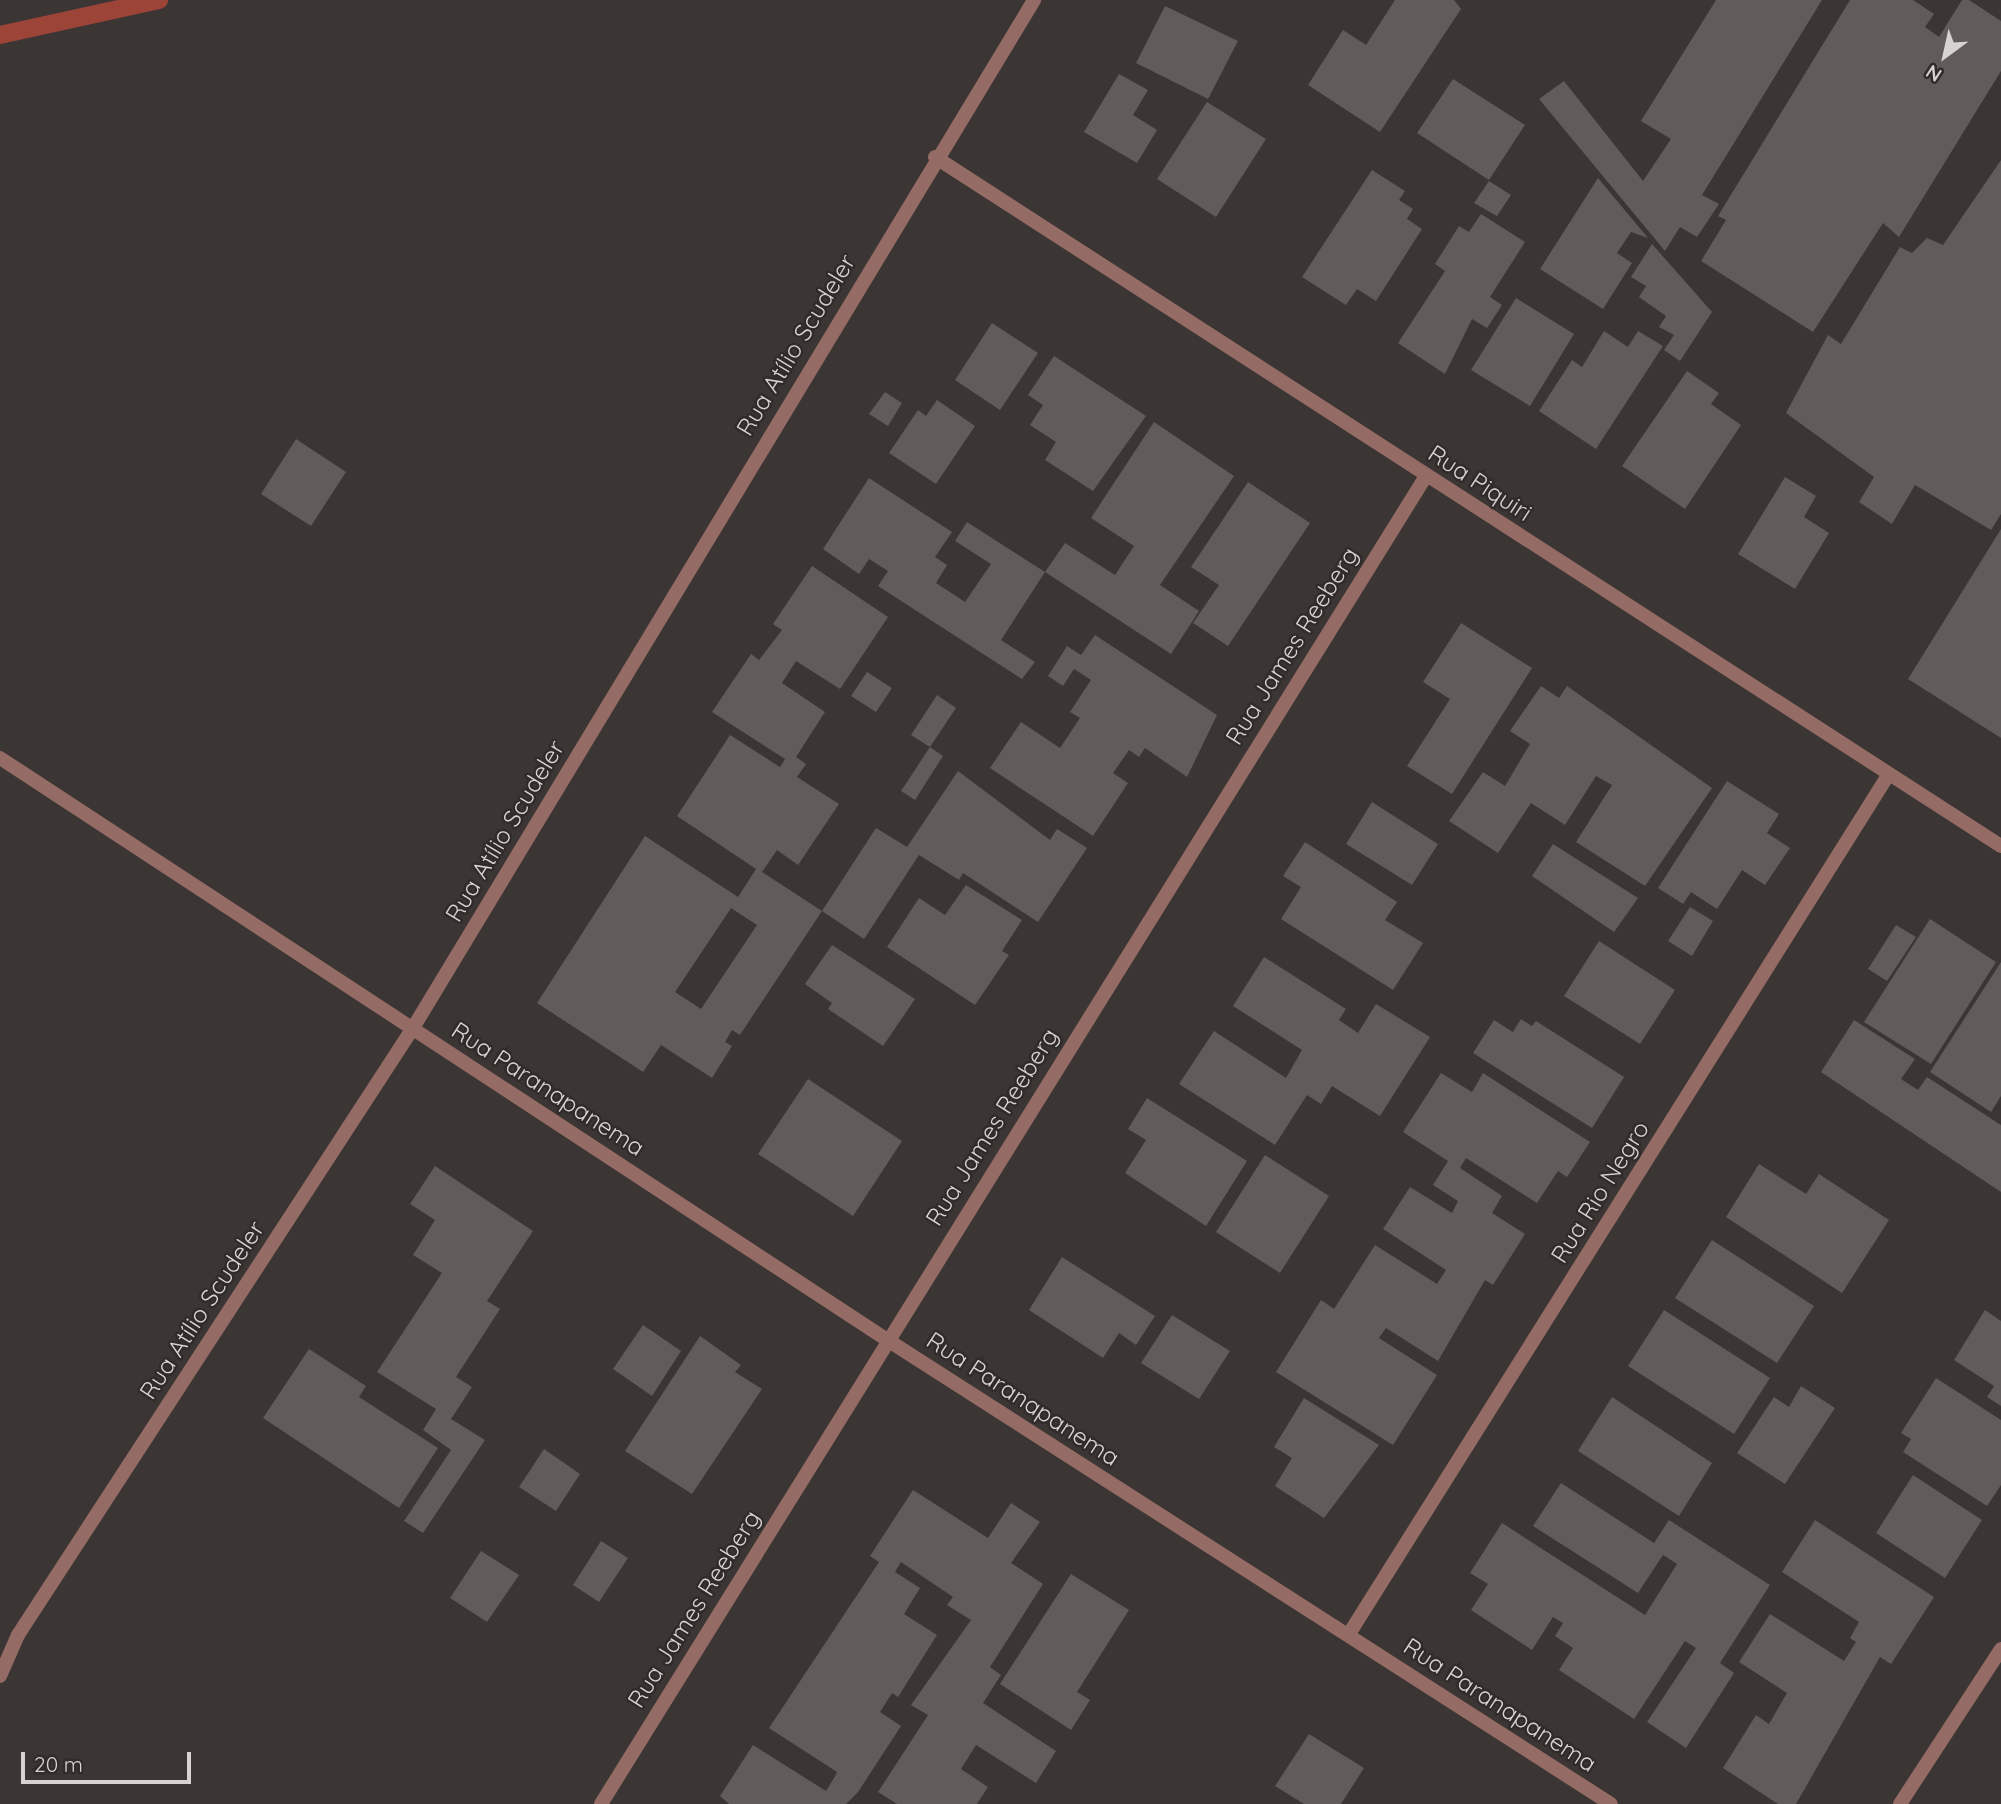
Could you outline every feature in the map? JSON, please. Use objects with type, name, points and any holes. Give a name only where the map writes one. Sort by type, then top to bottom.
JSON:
[{"type":"street","name":"Rua Atílio Scudeler","points":[[0,1676],[18,1635],[413,1028],[935,157],[1034,0]]},
{"type":"street","name":"Rua Piquiri","points":[[935,157],[2001,846]]},
{"type":"street","name":"Rua James Reeberg","points":[[600,1804],[886,1339],[1426,475]]},
{"type":"street","name":"Rua Paranapanema","points":[[0,758],[886,1339],[1611,1804]]},
{"type":"street","name":"Rua Rio Negro","points":[[1349,1634],[1889,774]]},
{"type":"street","points":[[1900,1804],[2001,1649]]},
{"type":"building","points":[[1395,0],[1454,0],[1461,9],[1380,132],[1308,85],[1343,30],[1366,45]]},
{"type":"building","points":[[1716,0],[1822,0],[1702,195],[1719,204],[1697,237],[1680,227],[1665,251],[1539,99],[1564,81],[1643,181],[1671,139],[1641,121]]},
{"type":"building","points":[[1850,0],[1913,0],[1934,14],[1925,27],[1939,37],[1962,0],[1969,0],[2001,21],[2001,71],[1899,237],[1883,223],[1813,332],[1701,261],[1726,220],[1718,216]]},
{"type":"building","points":[[1165,6],[1238,41],[1208,99],[1136,63]]},
{"type":"building","points":[[1119,74],[1148,90],[1133,115],[1157,130],[1137,163],[1084,132]]},
{"type":"building","points":[[1453,79],[1525,125],[1489,180],[1417,133]]},
{"type":"building","points":[[1207,102],[1266,139],[1216,217],[1157,179]]},
{"type":"building","points":[[2001,160],[2001,514],[1991,530],[1915,485],[1892,524],[1859,502],[1874,477],[1786,413],[1828,335],[1841,344],[1900,247],[1912,253],[1927,238],[1943,245]]},
{"type":"building","points":[[1372,170],[1405,191],[1399,200],[1413,209],[1407,219],[1422,229],[1376,301],[1357,289],[1346,305],[1302,277]]},
{"type":"building","points":[[1598,178],[1648,238],[1631,232],[1617,253],[1632,263],[1603,309],[1540,269]]},
{"type":"building","points":[[1489,181],[1511,195],[1497,216],[1474,203]]},
{"type":"building","points":[[1481,214],[1525,242],[1490,297],[1502,305],[1487,328],[1472,319],[1445,374],[1398,343],[1445,271],[1435,264],[1459,226],[1469,232]]},
{"type":"building","points":[[1652,244],[1712,312],[1680,361],[1664,350],[1674,335],[1659,327],[1666,316],[1639,297],[1646,286],[1631,277]]},
{"type":"building","points":[[1516,298],[1574,334],[1530,406],[1471,370]]},
{"type":"building","points":[[992,323],[1038,353],[1000,410],[955,380]]},
{"type":"building","points":[[1604,331],[1628,347],[1638,331],[1663,346],[1596,449],[1539,411],[1572,360],[1582,367]]},
{"type":"building","points":[[1054,356],[1146,416],[1093,491],[1045,460],[1056,442],[1030,425],[1043,405],[1028,395]]},
{"type":"building","points":[[1687,371],[1719,393],[1711,404],[1741,425],[1685,509],[1622,466]]},
{"type":"building","points":[[885,392],[902,403],[888,426],[869,414]]},
{"type":"building","points":[[937,400],[975,426],[936,484],[889,453],[918,410],[926,416]]},
{"type":"building","points":[[1154,422],[1234,476],[1160,585],[1199,611],[1171,654],[1045,572],[1065,543],[1115,575],[1134,546],[1091,518]]},
{"type":"building","points":[[296,439],[346,472],[311,526],[261,494]]},
{"type":"building","points":[[1785,477],[1816,496],[1804,517],[1829,533],[1795,589],[1738,554]]},
{"type":"building","points":[[869,478],[952,532],[935,557],[947,565],[936,583],[965,602],[991,564],[955,541],[967,522],[1045,572],[1001,640],[1035,662],[1022,679],[878,586],[888,571],[869,559],[859,574],[823,549]]},
{"type":"building","points":[[1248,482],[1310,523],[1228,646],[1193,623],[1219,585],[1191,567]]},
{"type":"building","points":[[2001,529],[2001,738],[1908,679]]},
{"type":"building","points":[[812,566],[888,617],[840,689],[796,661],[782,683],[825,712],[796,757],[806,764],[797,777],[839,804],[798,865],[777,850],[762,872],[822,911],[740,1035],[732,1030],[725,1042],[732,1046],[712,1078],[661,1045],[643,1072],[537,1003],[645,836],[738,897],[756,869],[677,816],[730,735],[780,767],[785,759],[712,712],[751,654],[759,660],[782,630],[773,624]],"holes":[[[731,908],[757,925],[701,1009],[675,992]]]},
{"type":"building","points":[[1461,623],[1532,668],[1452,794],[1407,766],[1450,699],[1423,682]]},
{"type":"building","points":[[1095,635],[1217,715],[1187,777],[1145,748],[1139,757],[1129,750],[1113,773],[1128,783],[1093,836],[990,768],[1021,722],[1060,748],[1080,718],[1070,712],[1091,680],[1074,669],[1063,686],[1048,676],[1067,646],[1081,655]]},
{"type":"building","points":[[867,672],[892,688],[876,712],[851,696]]},
{"type":"building","points":[[1541,686],[1559,698],[1567,686],[1712,788],[1645,886],[1576,842],[1612,785],[1596,776],[1565,825],[1531,803],[1498,853],[1449,821],[1483,772],[1505,786],[1530,744],[1510,731]]},
{"type":"building","points":[[937,695],[956,708],[930,747],[911,735]]},
{"type":"building","points":[[930,747],[943,756],[915,800],[901,791]]},
{"type":"building","points":[[958,771],[1050,840],[1057,829],[1087,848],[1038,922],[963,873],[959,880],[919,855],[864,939],[822,911],[876,828],[907,847]]},
{"type":"building","points":[[1727,781],[1779,814],[1767,833],[1790,848],[1765,885],[1742,870],[1717,909],[1691,892],[1683,904],[1658,888]]},
{"type":"building","points":[[1372,802],[1438,844],[1412,885],[1346,844]]},
{"type":"building","points":[[1305,842],[1397,902],[1385,920],[1423,943],[1393,990],[1281,919],[1301,887],[1283,876]]},
{"type":"building","points":[[1553,844],[1638,898],[1614,932],[1532,876]]},
{"type":"building","points":[[966,885],[1022,920],[1002,951],[1009,955],[975,1005],[887,947],[919,898],[945,915]]},
{"type":"building","points":[[1690,907],[1713,921],[1692,956],[1668,941]]},
{"type":"building","points":[[1930,919],[1996,962],[1931,1064],[1864,1022]]},
{"type":"building","points":[[1896,925],[1916,937],[1887,981],[1868,969]]},
{"type":"building","points":[[1599,941],[1675,990],[1640,1044],[1564,996]]},
{"type":"building","points":[[832,945],[915,999],[883,1046],[828,1009],[832,1003],[805,984]]},
{"type":"building","points":[[1264,957],[1346,1009],[1339,1020],[1358,1033],[1376,1004],[1430,1037],[1380,1116],[1332,1086],[1321,1104],[1307,1095],[1275,1145],[1179,1084],[1214,1031],[1286,1078],[1302,1050],[1233,1006]]},
{"type":"building","points":[[2001,962],[2001,1096],[1991,1112],[1930,1072]]},
{"type":"building","points":[[1521,1019],[1532,1026],[1536,1021],[1624,1077],[1592,1128],[1473,1053],[1494,1020],[1513,1032]]},
{"type":"building","points":[[1854,1020],[1915,1059],[1901,1079],[1918,1090],[1927,1077],[2001,1125],[2001,1192],[1821,1072]]},
{"type":"building","points":[[1441,1073],[1472,1092],[1483,1073],[1590,1142],[1567,1177],[1558,1171],[1537,1203],[1466,1158],[1460,1168],[1502,1196],[1492,1213],[1525,1234],[1493,1285],[1485,1280],[1438,1361],[1386,1328],[1379,1338],[1437,1375],[1393,1445],[1276,1372],[1321,1300],[1334,1309],[1375,1245],[1437,1284],[1446,1270],[1383,1229],[1410,1187],[1452,1213],[1458,1201],[1433,1185],[1448,1161],[1403,1132]]},
{"type":"building","points":[[808,1079],[902,1141],[853,1216],[758,1154]]},
{"type":"building","points":[[1147,1098],[1247,1161],[1206,1226],[1125,1173],[1146,1140],[1128,1129]]},
{"type":"building","points":[[1265,1155],[1329,1196],[1280,1273],[1216,1232]]},
{"type":"building","points":[[1759,1164],[1806,1194],[1819,1174],[1889,1220],[1842,1293],[1726,1217]]},
{"type":"building","points":[[435,1166],[533,1231],[487,1301],[500,1309],[456,1377],[472,1387],[451,1419],[485,1440],[423,1533],[404,1521],[451,1450],[423,1430],[436,1409],[377,1372],[442,1273],[413,1255],[435,1220],[410,1204]]},
{"type":"building","points":[[1712,1240],[1814,1306],[1777,1363],[1675,1298]]},
{"type":"building","points":[[1062,1257],[1155,1316],[1136,1345],[1119,1333],[1103,1358],[1029,1310]]},
{"type":"building","points":[[1664,1310],[1770,1378],[1734,1434],[1628,1366]]},
{"type":"building","points":[[1985,1310],[2001,1321],[2001,1406],[1987,1397],[1994,1386],[1954,1360]]},
{"type":"building","points":[[1172,1315],[1230,1351],[1199,1399],[1141,1363]]},
{"type":"building","points":[[643,1325],[681,1351],[652,1396],[613,1369]]},
{"type":"building","points":[[700,1336],[741,1365],[735,1372],[762,1389],[692,1494],[625,1451]]},
{"type":"building","points":[[309,1349],[366,1386],[359,1397],[438,1448],[399,1508],[263,1418]]},
{"type":"building","points":[[1936,1378],[2001,1420],[2001,1485],[1987,1506],[1903,1452],[1911,1439],[1901,1433]]},
{"type":"building","points":[[1801,1386],[1835,1408],[1785,1484],[1737,1453],[1774,1397],[1789,1407]]},
{"type":"building","points":[[1612,1397],[1712,1463],[1679,1516],[1578,1451]]},
{"type":"building","points":[[1304,1398],[1379,1445],[1324,1518],[1275,1486],[1292,1458],[1274,1447]]},
{"type":"building","points":[[544,1449],[580,1474],[556,1511],[519,1487]]},
{"type":"building","points":[[1913,1475],[1982,1520],[1945,1578],[1876,1533]]},
{"type":"building","points":[[1561,1483],[1654,1543],[1669,1520],[1770,1585],[1720,1663],[1734,1673],[1686,1748],[1647,1722],[1696,1648],[1685,1641],[1634,1719],[1559,1670],[1573,1648],[1555,1636],[1563,1623],[1553,1617],[1532,1650],[1471,1610],[1488,1584],[1470,1573],[1502,1523],[1645,1615],[1677,1564],[1663,1555],[1638,1593],[1533,1526]]},
{"type":"building","points":[[913,1490],[988,1538],[1011,1503],[1040,1522],[1011,1563],[1043,1584],[990,1667],[1001,1675],[983,1703],[1056,1751],[1036,1783],[976,1745],[961,1769],[988,1787],[977,1804],[897,1804],[878,1792],[928,1715],[911,1705],[971,1620],[947,1605],[953,1597],[901,1562],[895,1572],[920,1588],[904,1614],[937,1635],[898,1697],[892,1693],[880,1712],[901,1726],[858,1792],[846,1804],[729,1804],[720,1796],[753,1745],[826,1791],[834,1778],[837,1772],[769,1728],[879,1562],[870,1556]]},
{"type":"building","points":[[1815,1520],[1934,1597],[1891,1664],[1880,1657],[1796,1804],[1778,1804],[1723,1768],[1756,1715],[1769,1724],[1787,1693],[1739,1662],[1770,1614],[1844,1661],[1856,1642],[1850,1638],[1859,1622],[1782,1572]]},
{"type":"building","points":[[601,1541],[628,1558],[599,1602],[573,1585]]},
{"type":"building","points":[[481,1551],[519,1575],[487,1622],[450,1598]]},
{"type":"building","points":[[1071,1574],[1129,1610],[1077,1692],[1090,1700],[1071,1730],[1000,1684]]},
{"type":"building","points":[[1309,1734],[1364,1768],[1341,1804],[1304,1804],[1275,1786]]},
{"type":"waterway","points":[[0,35],[159,0]]}]
